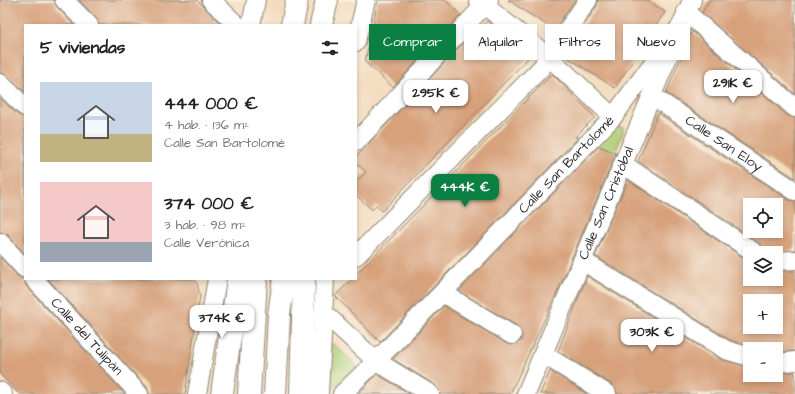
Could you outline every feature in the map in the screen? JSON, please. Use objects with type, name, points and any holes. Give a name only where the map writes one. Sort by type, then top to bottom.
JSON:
[{"type":"highway","points":[[292,24],[297,0]]},
{"type":"highway","points":[[321,24],[327,0]]},
{"type":"highway","points":[[222,394],[238,280]]},
{"type":"highway","points":[[249,394],[256,280]]},
{"type":"highway","points":[[275,394],[279,314],[284,280]]},
{"type":"highway","points":[[301,394],[304,280]]},
{"type":"street","points":[[64,0],[88,24]]},
{"type":"street","points":[[211,0],[236,24]]},
{"type":"street","points":[[251,24],[256,0]]},
{"type":"street","points":[[357,38],[366,0]]},
{"type":"street","points":[[572,24],[588,0]]},
{"type":"street","points":[[357,141],[484,2],[545,54]]},
{"type":"street","points":[[685,13],[795,108]]},
{"type":"street","name":"Calle San Cristóbal","points":[[526,394],[652,96],[685,13]]},
{"type":"street","name":"Calle San Bartolomé","points":[[342,394],[443,293],[613,116],[685,13]]},
{"type":"street","points":[[357,255],[548,60]]},
{"type":"street","points":[[552,60],[613,116]]},
{"type":"street","points":[[0,83],[24,106]]},
{"type":"street","name":"Calle San Eloy","points":[[652,96],[795,191]]},
{"type":"street","points":[[623,164],[745,246]]},
{"type":"street","points":[[0,242],[24,268]]},
{"type":"street","points":[[783,261],[795,260]]},
{"type":"street","points":[[583,261],[726,350],[743,354]]},
{"type":"street","name":"Calle del Tulipán","points":[[35,280],[139,394]]},
{"type":"street","points":[[198,394],[212,282]]},
{"type":"street","points":[[319,394],[322,312],[327,282]]},
{"type":"street","points":[[443,293],[512,335]]},
{"type":"street","points":[[322,312],[376,361],[430,394]]},
{"type":"street","points":[[543,354],[607,394]]},
{"type":"street","points":[[783,362],[795,361]]},
{"type":"street","points":[[0,391],[3,394]]},
{"type":"green space","points":[[616,126],[623,128],[623,132],[615,153],[599,146]]},
{"type":"green space","points":[[332,343],[358,367],[330,391]]},
{"type":"building","points":[[0,0],[54,0],[57,7],[73,24],[24,24],[24,91],[7,75],[0,73]]},
{"type":"building","points":[[79,0],[197,0],[221,24],[99,24],[96,18]]},
{"type":"building","points":[[378,0],[445,0],[461,15],[452,24],[373,24]]},
{"type":"building","points":[[508,0],[575,0],[558,24],[545,24]]},
{"type":"building","points":[[598,0],[647,0],[665,12],[657,24],[623,24],[623,60],[633,60],[615,88],[572,60],[615,60],[615,24],[585,24],[597,6]]},
{"type":"building","points":[[709,0],[795,0],[795,94],[702,13]]},
{"type":"building","points":[[487,21],[490,24],[484,24]]},
{"type":"building","points":[[692,31],[788,116],[795,118],[795,178],[666,93],[680,60],[690,60],[690,36]]},
{"type":"building","points":[[464,42],[464,60],[526,60],[382,211],[376,205],[372,210],[357,196],[357,181],[366,172],[357,164],[357,156],[447,60],[456,60],[456,50]]},
{"type":"building","points":[[369,43],[369,60],[418,60],[393,87],[365,62]]},
{"type":"building","points":[[552,74],[595,117],[575,137],[578,138],[380,342],[335,296],[351,280],[357,280],[357,273]]},
{"type":"building","points":[[0,98],[18,115],[24,117],[24,253],[8,235],[0,232]]},
{"type":"building","points":[[658,113],[789,200],[795,201],[795,250],[783,251],[783,246],[762,246],[752,238],[783,238],[783,198],[743,198],[743,232],[638,161]]},
{"type":"building","points":[[599,146],[616,153],[560,286],[510,394],[440,394],[435,385],[393,359],[444,306],[507,344],[512,345],[521,341],[522,335],[517,326],[459,291]]},
{"type":"building","points":[[628,180],[743,257],[743,286],[783,286],[783,271],[795,271],[795,351],[783,352],[783,342],[743,342],[743,344],[730,340],[595,256]]},
{"type":"building","points":[[0,257],[17,276],[24,279],[26,286],[125,394],[19,394],[0,374]]},
{"type":"building","points":[[587,276],[720,359],[743,365],[743,382],[783,382],[783,373],[795,372],[795,394],[617,394],[613,385],[558,351]]},
{"type":"building","points":[[49,280],[194,280],[197,283],[200,296],[185,394],[149,394],[147,387]]},
{"type":"building","points":[[550,371],[587,394],[540,394]]},
{"type":"building","points":[[377,374],[410,394],[358,394]]}]
